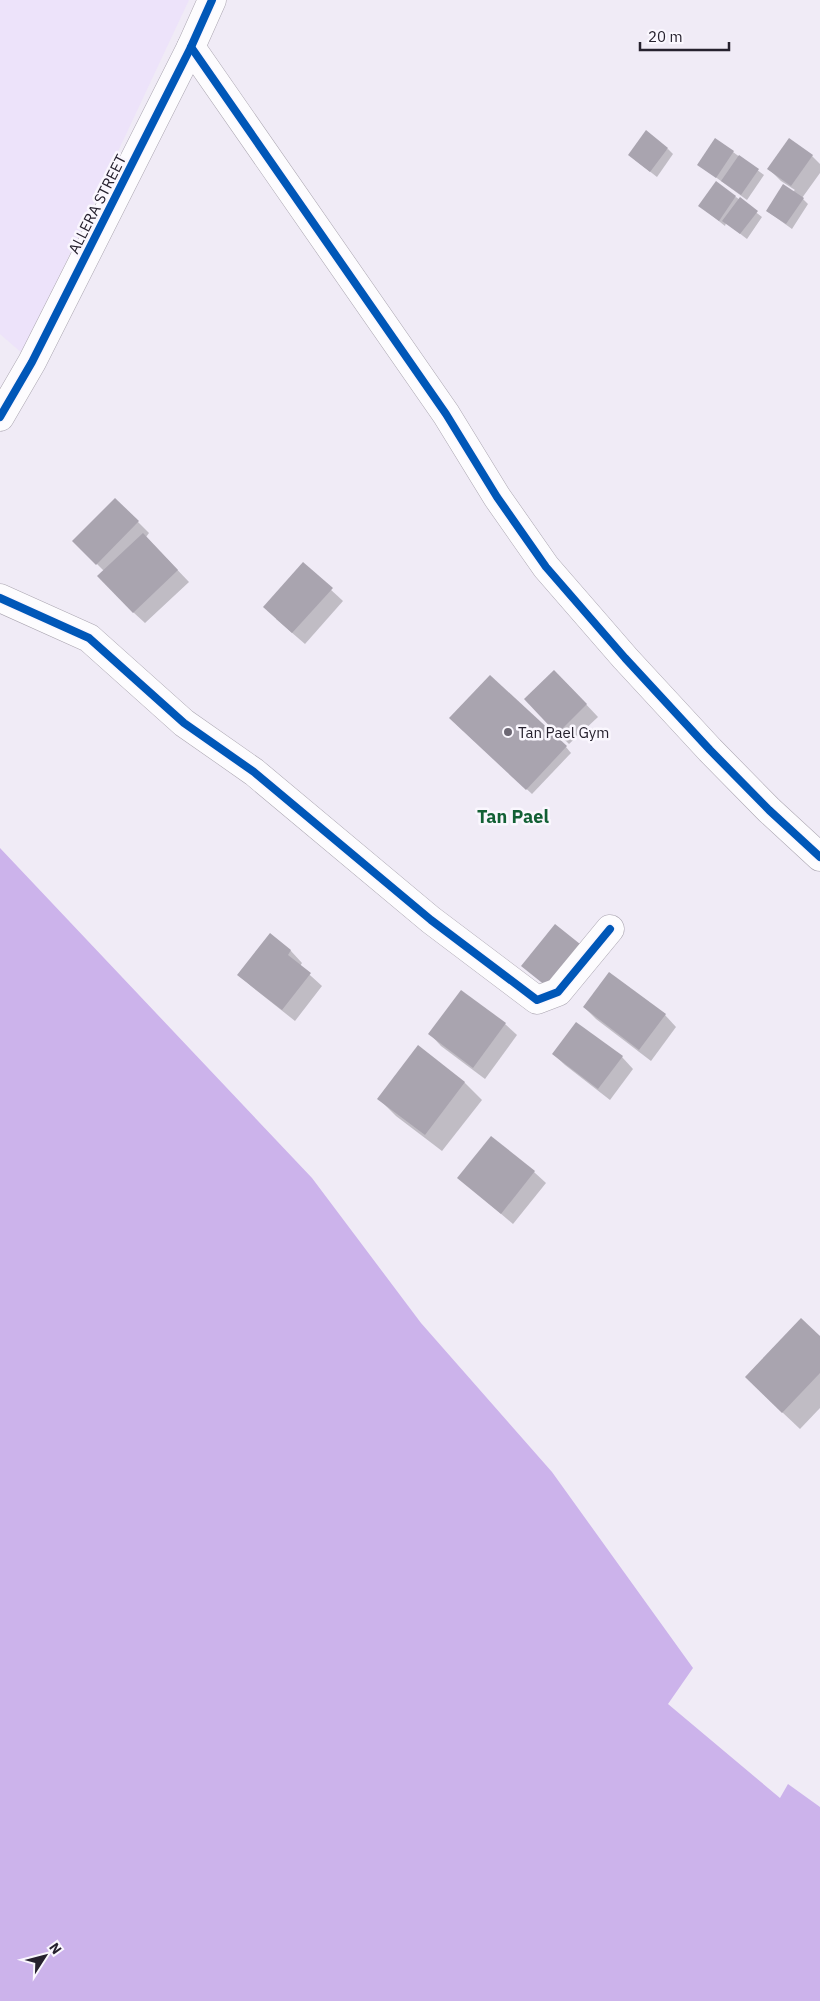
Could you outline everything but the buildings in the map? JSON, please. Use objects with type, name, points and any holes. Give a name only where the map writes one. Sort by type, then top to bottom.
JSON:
[{"type":"street","name":"ALLERA STREET","points":[[0,417],[32,362],[191,47],[212,0]]},
{"type":"street","points":[[191,47],[446,414],[497,496],[546,567],[625,658],[710,750],[769,810],[820,857]]},
{"type":"street","points":[[0,598],[89,638],[184,723],[254,772],[431,920],[537,1000],[558,992],[610,929]]},
{"type":"shaded area","points":[[0,0],[189,0],[23,354],[0,334]]},
{"type":"shaded area","points":[[0,848],[312,1178],[421,1323],[552,1472],[693,1668],[668,1704],[780,1798],[788,1784],[820,1807],[820,2001],[0,2001]]},
{"type":"cycle path","points":[[0,417],[32,362],[191,47],[212,0]]},
{"type":"cycle path","points":[[191,47],[446,414],[497,497],[546,567],[625,658],[710,750],[769,810],[820,857]]},
{"type":"cycle path","points":[[0,598],[89,638],[184,723],[254,772],[431,920],[537,1000],[558,992],[610,929]]},
{"type":"place","name":"Tan Pael Gym","points":[[508,732]]},
{"type":"district","name":"Tan Pael","points":[[513,816]]}]
